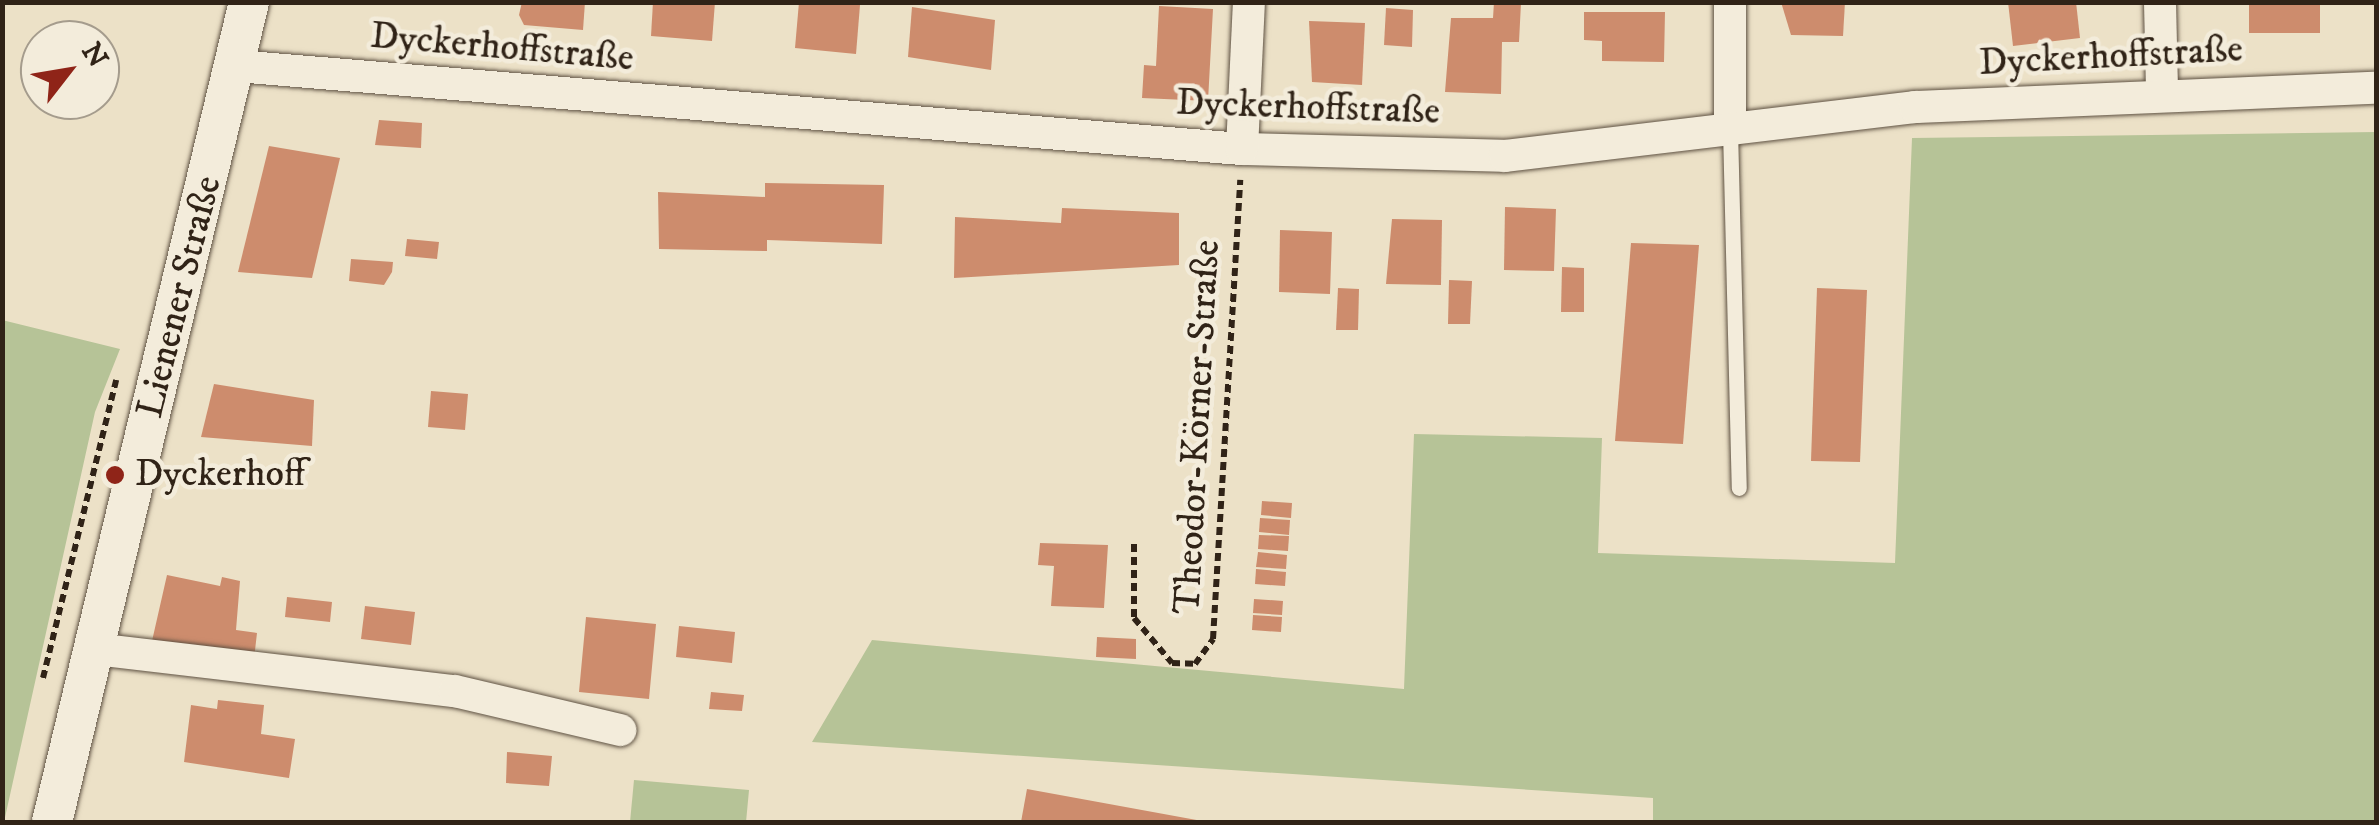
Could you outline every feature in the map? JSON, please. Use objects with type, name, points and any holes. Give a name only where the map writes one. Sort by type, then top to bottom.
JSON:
[{"type":"street","name":"Lienener Straße","points":[[52,822],[249,2]]},
{"type":"street","points":[[1242,149],[1249,2]]},
{"type":"street","points":[[1730,2],[1730,129]]},
{"type":"street","points":[[2160,2],[2162,91]]},
{"type":"street","name":"Dyckerhoffstraße","points":[[236,66],[1242,149],[1506,156],[1730,129],[2162,91],[2376,88]]},
{"type":"street","points":[[95,649],[455,691],[620,730]]},
{"type":"lane","points":[[1730,129],[1740,488]]},
{"type":"path","name":"Theodor-Körner-Straße","points":[[1134,544],[1134,618],[1172,663],[1195,664],[1213,639],[1242,149]]},
{"type":"green space","points":[[2376,132],[2376,822],[1653,822],[1653,798],[812,742],[872,640],[1404,689],[1414,434],[1602,438],[1598,553],[1895,563],[1912,138]]},
{"type":"green space","points":[[2,320],[120,349],[95,412],[4,822]]},
{"type":"green space","points":[[634,780],[749,790],[746,822],[630,822]]},
{"type":"building","points":[[522,2],[585,2],[583,30],[524,25],[519,15]]},
{"type":"building","points":[[653,2],[715,2],[712,41],[651,36]]},
{"type":"building","points":[[799,2],[860,5],[856,54],[795,48]]},
{"type":"building","points":[[1494,2],[1521,3],[1519,42],[1502,42],[1501,94],[1445,92],[1451,18],[1493,18]]},
{"type":"building","points":[[1781,2],[1845,2],[1843,36],[1791,35]]},
{"type":"building","points":[[2008,2],[2076,2],[2080,38],[2013,46]]},
{"type":"building","points":[[2249,2],[2320,2],[2320,33],[2249,33]]},
{"type":"building","points":[[1159,6],[1213,9],[1208,101],[1142,98],[1144,65],[1156,66]]},
{"type":"building","points":[[912,7],[995,20],[991,70],[908,57]]},
{"type":"building","points":[[1386,8],[1413,10],[1412,47],[1384,45]]},
{"type":"building","points":[[1584,12],[1665,12],[1664,62],[1602,61],[1602,41],[1584,40]]},
{"type":"building","points":[[1309,21],[1365,23],[1362,85],[1312,82]]},
{"type":"building","points":[[379,120],[422,123],[421,148],[375,145]]},
{"type":"building","points":[[269,146],[340,158],[312,278],[238,272]]},
{"type":"building","points":[[765,183],[884,185],[882,244],[767,240],[767,251],[659,249],[658,192],[765,197]]},
{"type":"building","points":[[1505,207],[1556,209],[1554,271],[1504,270]]},
{"type":"building","points":[[1062,208],[1179,213],[1179,265],[954,278],[955,217],[1061,223]]},
{"type":"building","points":[[1392,219],[1442,220],[1441,285],[1386,284]]},
{"type":"building","points":[[1280,230],[1332,232],[1330,294],[1279,292]]},
{"type":"building","points":[[407,239],[439,242],[437,259],[405,256]]},
{"type":"building","points":[[1631,243],[1699,245],[1683,444],[1615,441]]},
{"type":"building","points":[[351,259],[393,262],[392,272],[384,285],[349,281]]},
{"type":"building","points":[[1562,267],[1584,268],[1584,312],[1561,312]]},
{"type":"building","points":[[1449,280],[1472,281],[1470,324],[1448,324]]},
{"type":"building","points":[[1338,288],[1359,289],[1358,330],[1336,330]]},
{"type":"building","points":[[1817,288],[1867,290],[1860,462],[1811,461]]},
{"type":"building","points":[[214,384],[314,400],[312,446],[201,437]]},
{"type":"building","points":[[431,391],[468,394],[465,430],[428,427]]},
{"type":"building","points":[[1262,501],[1292,503],[1291,518],[1261,515]]},
{"type":"building","points":[[1260,518],[1290,520],[1289,535],[1259,532]]},
{"type":"building","points":[[1259,535],[1289,536],[1288,551],[1258,549]]},
{"type":"building","points":[[1040,543],[1108,545],[1104,608],[1051,606],[1054,566],[1038,565]]},
{"type":"building","points":[[1258,552],[1287,555],[1286,569],[1256,567]]},
{"type":"building","points":[[1256,569],[1286,572],[1285,586],[1255,584]]},
{"type":"building","points":[[167,575],[220,586],[222,577],[240,581],[236,630],[257,633],[254,659],[152,641]]},
{"type":"building","points":[[287,597],[332,602],[330,622],[285,617]]},
{"type":"building","points":[[1254,599],[1283,601],[1282,615],[1253,613]]},
{"type":"building","points":[[365,606],[415,612],[411,645],[361,639]]},
{"type":"building","points":[[1253,615],[1282,617],[1281,632],[1252,630]]},
{"type":"building","points":[[586,617],[656,624],[649,699],[579,692]]},
{"type":"building","points":[[679,626],[735,632],[732,663],[676,657]]},
{"type":"building","points":[[1097,637],[1136,639],[1136,659],[1096,657]]},
{"type":"building","points":[[711,692],[744,695],[742,711],[709,709]]},
{"type":"building","points":[[218,700],[264,705],[261,734],[295,739],[289,778],[184,762],[191,705],[217,709]]},
{"type":"building","points":[[507,752],[552,756],[549,786],[506,783]]},
{"type":"building","points":[[1027,789],[1202,821],[1202,822],[1021,822]]},
{"type":"place","name":"Dyckerhoff","points":[[115,475]]}]
